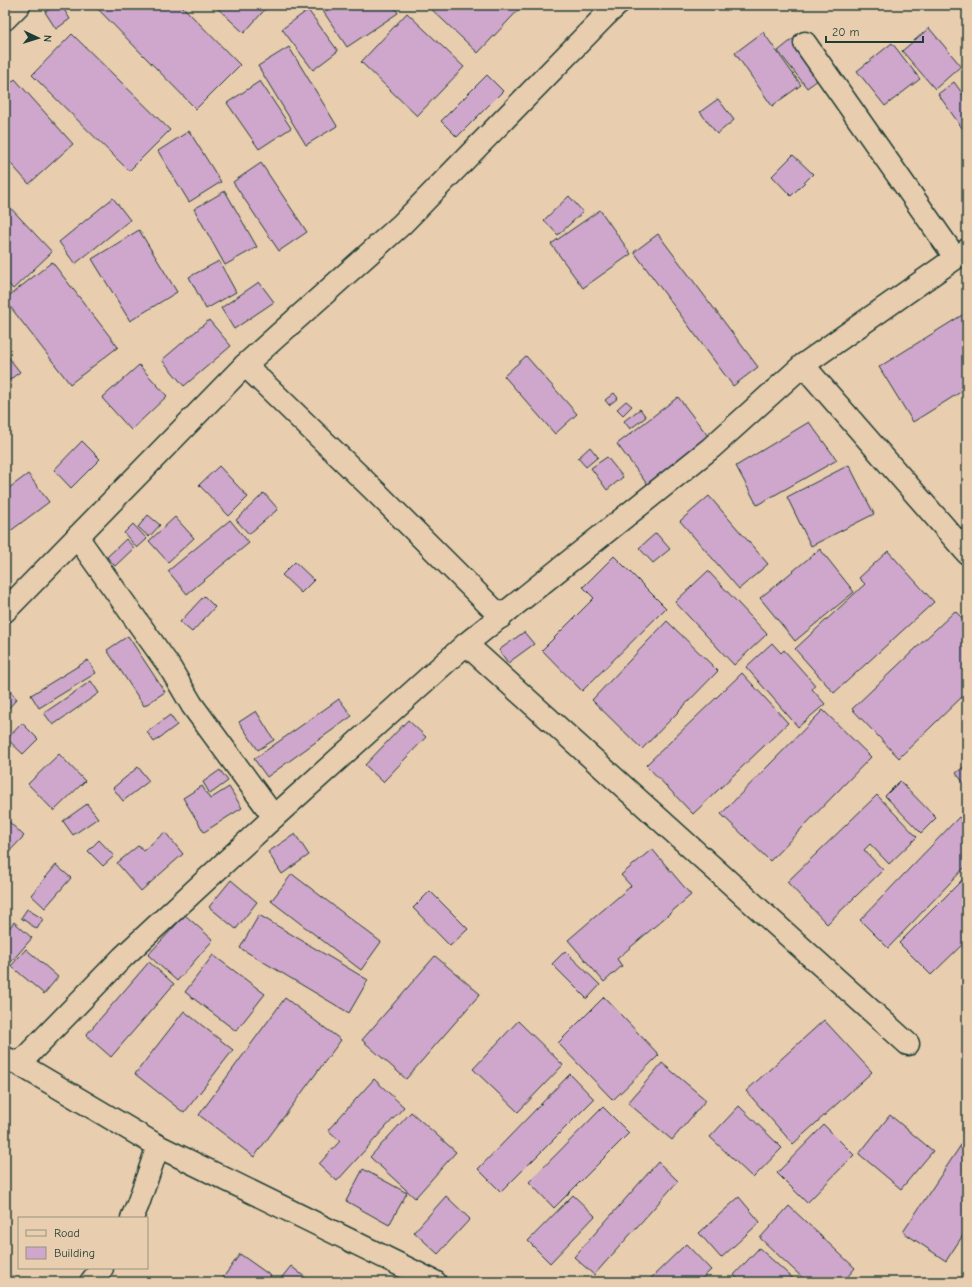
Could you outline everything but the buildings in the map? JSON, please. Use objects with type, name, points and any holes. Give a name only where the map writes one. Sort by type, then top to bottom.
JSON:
[{"type":"street","points":[[5,19],[20,5]]},
{"type":"street","points":[[5,611],[244,365],[402,224],[617,5]]},
{"type":"street","points":[[435,1282],[158,1146],[12,1061],[274,817],[466,644],[711,448],[803,365],[961,254],[805,43]]},
{"type":"street","points":[[244,365],[501,617]]},
{"type":"street","points":[[803,365],[967,553]]},
{"type":"street","points":[[77,537],[169,666],[192,704],[274,817]]},
{"type":"street","points":[[466,644],[908,1044]]},
{"type":"street","points":[[132,1217],[158,1146]]},
{"type":"street","points":[[91,1282],[101,1269]]}]
